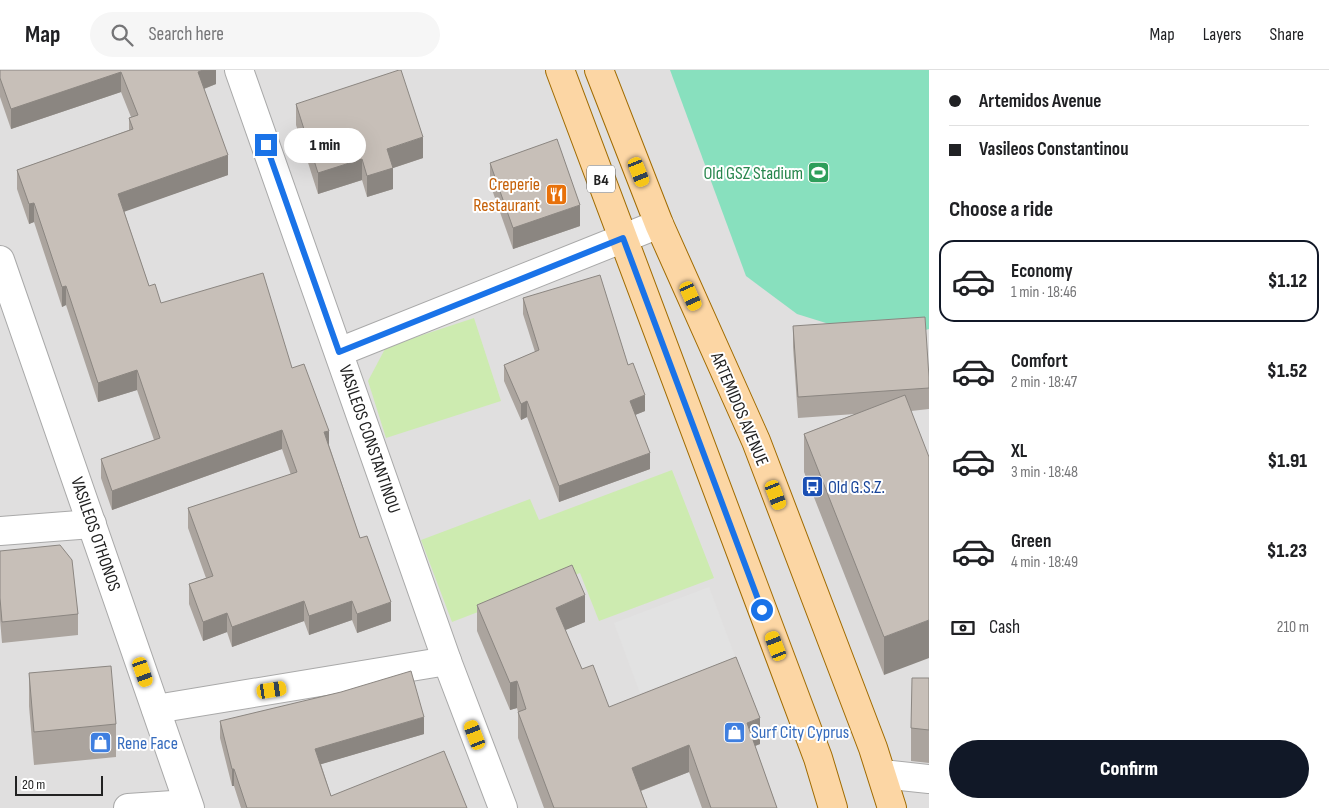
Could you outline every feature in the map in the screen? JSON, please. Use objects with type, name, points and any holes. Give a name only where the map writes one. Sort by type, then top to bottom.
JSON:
[{"type":"main road","name":"B4","points":[[560,70],[814,749],[834,808]]},
{"type":"main road","name":"ARTEMIDOS AVENUE","points":[[599,70],[659,224],[756,440],[874,748],[892,808]]},
{"type":"street","name":"VASILEOS CONSTANTINOU","points":[[239,70],[447,661],[503,808]]},
{"type":"street","points":[[339,352],[659,224]]},
{"type":"street","name":"VASILEOS OTHONOS","points":[[0,260],[189,806]]},
{"type":"street","points":[[0,531],[92,524]]},
{"type":"street","points":[[156,708],[447,661]]},
{"type":"street","points":[[882,774],[929,779]]},
{"type":"street","points":[[128,808],[189,806]]},
{"type":"shaded area","points":[[0,70],[929,70],[929,808],[0,808]]},
{"type":"shaded area","points":[[709,587],[736,659],[640,693],[614,623]]},
{"type":"green space","name":"Old GSZ Stadium","points":[[670,70],[929,70],[929,329],[922,331],[858,333],[797,314],[746,276]]},
{"type":"green space","points":[[474,318],[501,401],[386,438],[368,381],[386,347]]},
{"type":"green space","points":[[672,470],[714,578],[599,621],[580,573],[452,622],[421,540],[530,499],[539,520]]},
{"type":"building","points":[[0,70],[203,70],[198,72],[228,155],[118,194],[149,286],[155,284],[161,303],[263,273],[292,368],[304,364],[329,431],[324,432],[360,538],[367,536],[391,602],[357,614],[352,601],[309,616],[304,601],[232,627],[227,613],[203,622],[189,584],[213,576],[188,508],[297,472],[282,430],[112,491],[101,459],[160,438],[137,370],[98,383],[66,286],[62,287],[34,203],[29,204],[17,170],[133,129],[129,118],[138,115],[121,72],[11,109],[0,78]]},
{"type":"building","points":[[401,70],[423,137],[387,149],[393,168],[367,176],[362,159],[318,173],[296,104]]},
{"type":"building","points":[[557,139],[580,205],[513,228],[490,163]]},
{"type":"building","points":[[600,275],[628,365],[633,363],[645,395],[630,401],[650,453],[559,486],[527,401],[521,404],[504,365],[539,350],[523,298]]},
{"type":"building","points":[[925,317],[929,388],[798,397],[793,326]]},
{"type":"building","points":[[905,395],[929,457],[929,620],[884,637],[804,434]]},
{"type":"building","points":[[60,545],[72,560],[78,614],[2,622],[0,551]]},
{"type":"building","points":[[572,565],[585,595],[556,608],[582,669],[593,665],[609,707],[736,657],[760,718],[747,723],[777,808],[711,808],[689,745],[632,768],[647,808],[554,808],[518,712],[526,709],[517,681],[510,683],[477,605]]},
{"type":"building","points":[[111,666],[116,724],[34,732],[29,673]]},
{"type":"building","points":[[411,671],[424,717],[315,749],[331,796],[444,751],[467,808],[247,808],[234,769],[232,769],[220,721],[341,692]]},
{"type":"building","points":[[912,678],[929,678],[929,730],[911,728]]},
{"type":"place","name":"Old GSZ Stadium","points":[[819,173]]},
{"type":"place","name":"Creperie Restaurant","points":[[556,194]]},
{"type":"place","name":"Old G.S.Z.","points":[[812,487]]},
{"type":"place","name":"Surf City Cyprus","points":[[735,732]]},
{"type":"place","name":"Rene Face","points":[[101,743]]},
{"type":"route","points":[[266,145],[339,352],[623,238],[762,610]]}]
